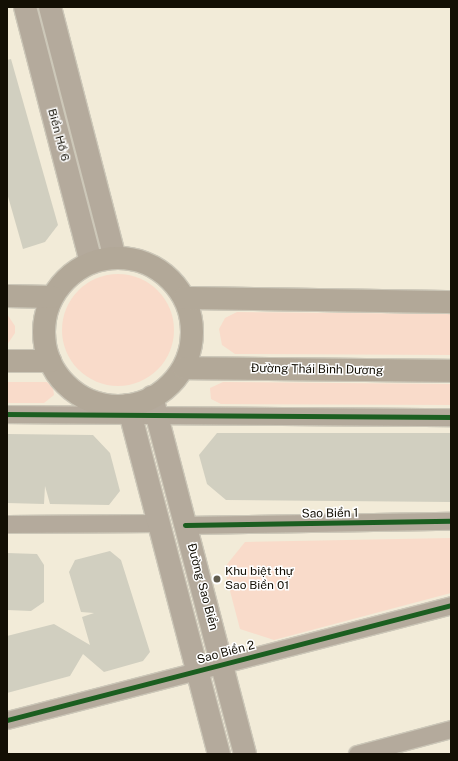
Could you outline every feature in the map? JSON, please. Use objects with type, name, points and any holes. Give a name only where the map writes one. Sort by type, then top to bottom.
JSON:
[{"type":"main road","points":[[115,258],[150,265],[175,283],[185,298],[193,333],[184,368],[154,407],[129,410],[102,404],[77,393],[66,384],[50,361],[46,349],[44,322],[52,297],[68,277],[91,262],[115,258]]},
{"type":"main road","points":[[7,296],[52,297]]},
{"type":"main road","points":[[185,298],[451,302]]},
{"type":"main road","points":[[7,361],[50,361]]},
{"type":"main road","name":"Đường Thái Bình Dương","points":[[184,368],[451,371]]},
{"type":"street","name":"Biển Hồ 6","points":[[24,7],[91,262]]},
{"type":"street","name":"Biển Hồ 6","points":[[50,7],[115,258]]},
{"type":"street","points":[[154,407],[451,417]]},
{"type":"street","name":"Đường Sao Biển","points":[[154,407],[245,754]]},
{"type":"street","points":[[7,414],[129,410],[219,754]]},
{"type":"street","name":"Sao Biển 1","points":[[185,525],[451,521]]},
{"type":"street","points":[[7,524],[159,524]]},
{"type":"street","name":"Sao Biển 2","points":[[7,720],[451,605]]},
{"type":"street","points":[[357,754],[451,729]]},
{"type":"shaded area","points":[[118,274],[139,278],[158,290],[170,309],[174,330],[170,351],[158,370],[139,382],[118,386],[97,382],[78,370],[66,351],[62,330],[66,309],[78,290],[97,278]]},
{"type":"shaded area","points":[[237,312],[451,314],[451,355],[235,354],[222,345],[219,329],[225,318]]},
{"type":"shaded area","points":[[7,314],[15,326],[15,333],[7,345]]},
{"type":"shaded area","points":[[7,382],[47,382],[53,388],[54,395],[44,403],[7,403]]},
{"type":"shaded area","points":[[223,382],[451,384],[451,405],[221,404],[211,399],[210,388]]},
{"type":"shaded area","points":[[451,538],[451,593],[274,640],[240,629],[224,568],[245,542]]},
{"type":"building","points":[[11,59],[58,225],[45,242],[23,249],[7,193],[7,60]]},
{"type":"building","points":[[217,433],[451,433],[451,502],[226,500],[207,484],[199,455]]},
{"type":"building","points":[[7,434],[93,435],[110,453],[120,491],[109,505],[50,504],[45,486],[44,504],[7,503]]},
{"type":"building","points":[[110,551],[121,560],[150,652],[143,661],[104,672],[83,654],[70,676],[7,693],[7,636],[54,624],[90,645],[82,617],[94,613],[81,612],[69,572],[75,560]]},
{"type":"building","points":[[7,553],[37,554],[44,565],[44,602],[31,611],[7,610]]},
{"type":"cycle path","points":[[7,414],[451,417]]},
{"type":"cycle path","points":[[185,525],[451,521]]},
{"type":"cycle path","points":[[7,720],[451,605]]},
{"type":"place","name":"Khu biệt thự Sao Biển 01","points":[[217,579]]}]
